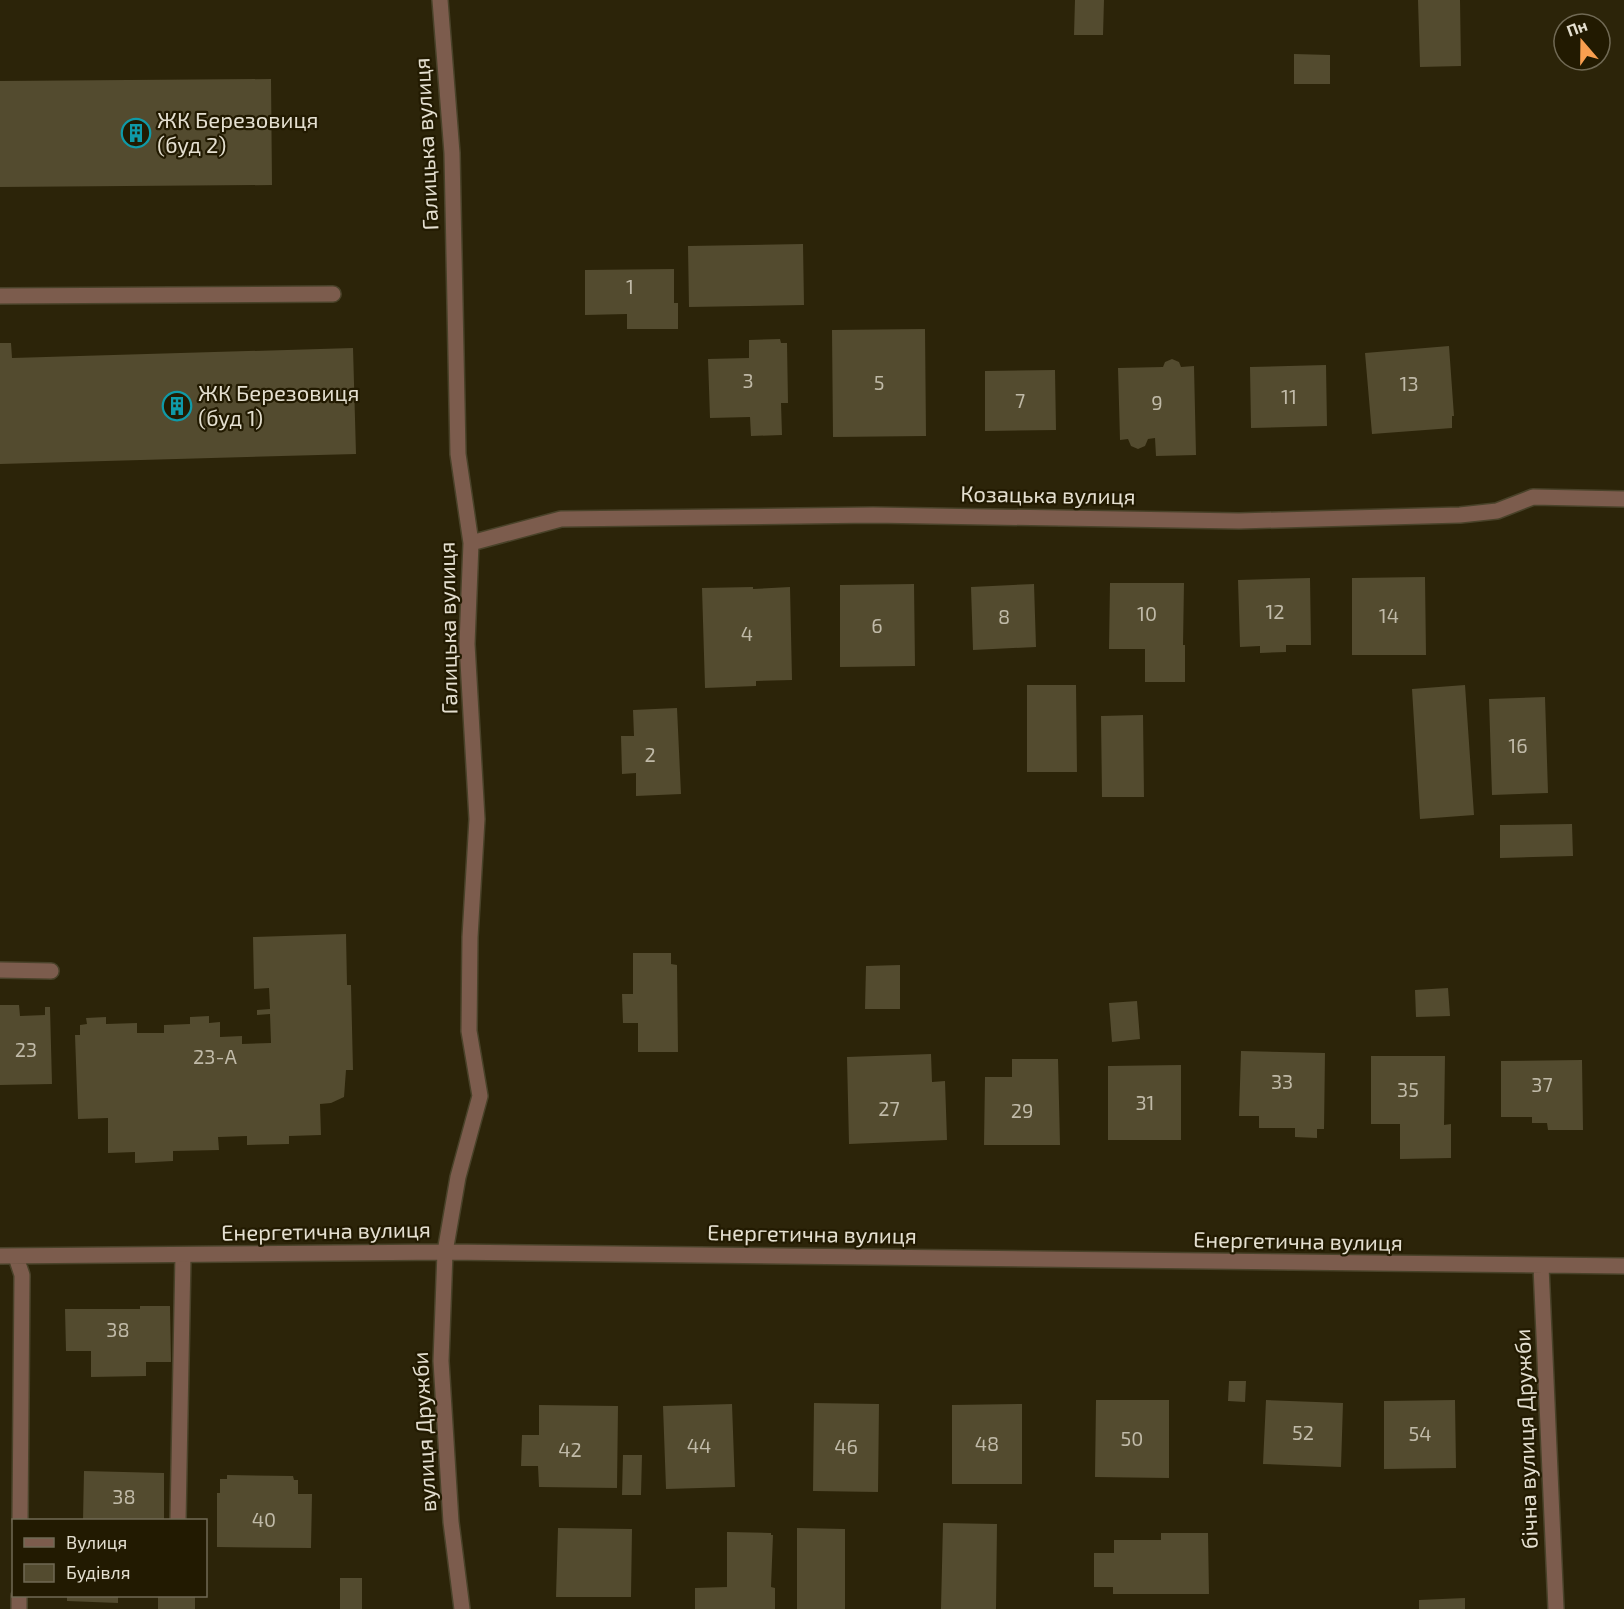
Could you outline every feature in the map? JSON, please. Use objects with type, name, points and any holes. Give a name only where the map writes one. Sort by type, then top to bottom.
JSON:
[{"type":"street","name":"Галицька вулиця","points":[[440,0],[452,153],[458,454],[471,543],[467,644],[477,819],[470,937],[469,1031],[480,1096],[458,1177],[445,1252]]},
{"type":"street","points":[[0,296],[333,294]]},
{"type":"street","name":"Козацька вулиця","points":[[471,543],[561,519],[873,515],[1239,521],[1460,515],[1497,511],[1533,497],[1624,500]]},
{"type":"street","points":[[0,970],[51,971]]},
{"type":"street","name":"Енергетична вулиця","points":[[0,1256],[445,1252],[1624,1266]]},
{"type":"street","name":"вулиця Дружби","points":[[445,1252],[441,1361],[451,1522],[462,1609]]},
{"type":"street","points":[[178,1519],[183,1255]]},
{"type":"street","points":[[16,1257],[22,1275],[20,1519]]},
{"type":"street","name":"бічна вулиця Дружби","points":[[1541,1266],[1556,1609]]},
{"type":"building","points":[[1075,0],[1104,0],[1103,35],[1074,35]]},
{"type":"building","points":[[1418,0],[1460,0],[1461,66],[1420,67]]},
{"type":"building","points":[[1294,54],[1330,55],[1330,84],[1294,84]]},
{"type":"building","name":"ЖК Березовиця (буд 2)","points":[[271,79],[272,185],[0,187],[0,81]]},
{"type":"building","points":[[803,244],[804,305],[689,307],[688,246]]},
{"type":"building","points":[[674,269],[674,303],[678,303],[678,329],[627,329],[627,314],[585,315],[585,270]]},
{"type":"building","points":[[925,329],[926,436],[833,437],[832,330]]},
{"type":"building","points":[[780,339],[781,343],[787,343],[788,403],[781,403],[782,435],[751,436],[750,417],[710,418],[708,359],[749,358],[749,340]]},
{"type":"building","name":"ЖК Березовиця (буд 1)","points":[[0,343],[11,343],[12,358],[353,348],[356,454],[0,464]]},
{"type":"building","points":[[1449,346],[1454,416],[1452,416],[1452,428],[1372,434],[1365,353]]},
{"type":"building","points":[[1172,359],[1179,362],[1181,367],[1194,366],[1196,455],[1156,456],[1155,438],[1148,439],[1145,446],[1138,449],[1131,446],[1128,439],[1120,440],[1118,368],[1163,367],[1165,362]]},
{"type":"building","points":[[1326,365],[1327,426],[1251,428],[1250,367]]},
{"type":"building","points":[[1055,370],[1056,430],[985,431],[985,371]]},
{"type":"building","points":[[1425,577],[1426,655],[1352,655],[1352,578]]},
{"type":"building","points":[[1310,578],[1311,645],[1286,645],[1286,652],[1260,653],[1260,646],[1240,647],[1238,580]]},
{"type":"building","points":[[1110,583],[1184,583],[1185,682],[1145,682],[1145,649],[1109,649]]},
{"type":"building","points":[[914,584],[915,666],[840,667],[840,585]]},
{"type":"building","points":[[1034,584],[1036,647],[973,650],[971,587]]},
{"type":"building","points":[[753,587],[753,589],[790,587],[792,680],[756,681],[756,686],[705,688],[702,588]]},
{"type":"building","points":[[1027,685],[1076,685],[1077,772],[1027,772]]},
{"type":"building","points":[[1465,685],[1474,815],[1420,819],[1412,689]]},
{"type":"building","points":[[1545,697],[1548,793],[1492,795],[1489,699]]},
{"type":"building","points":[[677,708],[681,794],[636,796],[636,773],[622,774],[621,736],[634,736],[633,710]]},
{"type":"building","points":[[1143,715],[1144,797],[1102,797],[1101,716]]},
{"type":"building","points":[[1572,824],[1573,856],[1500,858],[1500,825]]},
{"type":"building","points":[[346,934],[347,985],[351,985],[353,1070],[346,1070],[344,1097],[331,1103],[320,1104],[321,1135],[289,1136],[289,1144],[247,1145],[247,1136],[218,1137],[219,1150],[173,1151],[173,1161],[135,1163],[135,1152],[108,1153],[108,1118],[78,1119],[75,1035],[80,1035],[80,1025],[87,1024],[86,1018],[106,1017],[106,1024],[137,1023],[137,1033],[164,1033],[164,1025],[190,1024],[190,1017],[209,1016],[209,1023],[220,1022],[220,1037],[242,1036],[242,1044],[271,1043],[270,1014],[257,1015],[257,1010],[270,1009],[269,988],[254,989],[253,937]]},
{"type":"building","points":[[633,953],[671,953],[671,964],[677,965],[678,1052],[638,1052],[638,1023],[623,1023],[622,994],[633,994]]},
{"type":"building","points":[[900,965],[900,1009],[865,1009],[866,966]]},
{"type":"building","points":[[1448,988],[1450,1016],[1416,1017],[1415,990]]},
{"type":"building","points":[[1137,1001],[1140,1039],[1112,1042],[1109,1003]]},
{"type":"building","points":[[0,1005],[19,1005],[20,1016],[45,1015],[45,1007],[50,1007],[52,1084],[0,1085]]},
{"type":"building","points":[[1241,1051],[1325,1053],[1324,1129],[1317,1129],[1317,1138],[1295,1137],[1295,1128],[1259,1128],[1259,1116],[1239,1116]]},
{"type":"building","points":[[931,1054],[932,1082],[945,1081],[947,1140],[849,1144],[847,1057]]},
{"type":"building","points":[[1371,1056],[1445,1056],[1444,1125],[1451,1124],[1451,1158],[1400,1159],[1400,1124],[1371,1124]]},
{"type":"building","points":[[1012,1059],[1058,1059],[1060,1145],[984,1145],[985,1077],[1012,1077]]},
{"type":"building","points":[[1582,1060],[1583,1130],[1548,1130],[1547,1123],[1532,1123],[1532,1117],[1501,1117],[1501,1061]]},
{"type":"building","points":[[1181,1065],[1181,1140],[1108,1140],[1108,1066]]},
{"type":"building","points":[[140,1306],[170,1306],[171,1362],[146,1362],[146,1376],[91,1377],[91,1351],[66,1351],[65,1309],[140,1309]]},
{"type":"building","points":[[1229,1381],[1246,1381],[1245,1402],[1228,1401]]},
{"type":"building","points":[[1096,1400],[1169,1400],[1169,1478],[1095,1477]]},
{"type":"building","points":[[1266,1400],[1343,1403],[1341,1467],[1263,1464]]},
{"type":"building","points":[[1455,1400],[1456,1468],[1384,1469],[1384,1401]]},
{"type":"building","points":[[814,1403],[879,1404],[878,1492],[813,1491]]},
{"type":"building","points":[[732,1404],[735,1487],[666,1489],[663,1406]]},
{"type":"building","points":[[1022,1404],[1022,1484],[952,1484],[952,1405]]},
{"type":"building","points":[[539,1405],[618,1406],[617,1488],[539,1487],[538,1466],[521,1466],[522,1435],[539,1435]]},
{"type":"building","points":[[623,1455],[642,1455],[641,1495],[622,1495]]},
{"type":"building","points":[[84,1471],[164,1473],[164,1519],[83,1519]]},
{"type":"building","points":[[227,1475],[293,1476],[294,1480],[298,1480],[298,1494],[312,1494],[311,1548],[217,1547],[217,1493],[220,1493],[220,1479],[227,1479]]},
{"type":"building","points":[[943,1523],[997,1524],[996,1609],[941,1609]]},
{"type":"building","points":[[558,1528],[632,1529],[631,1597],[556,1597]]},
{"type":"building","points":[[797,1528],[845,1529],[845,1609],[797,1609]]},
{"type":"building","points":[[727,1532],[771,1533],[773,1535],[771,1587],[775,1588],[775,1609],[695,1609],[695,1588],[727,1587]]},
{"type":"building","points":[[1161,1533],[1208,1533],[1209,1594],[1113,1594],[1113,1587],[1094,1587],[1094,1553],[1114,1553],[1114,1540],[1161,1540]]},
{"type":"building","points":[[340,1578],[362,1578],[362,1609],[340,1609]]},
{"type":"building","points":[[67,1597],[118,1597],[118,1603],[67,1601]]},
{"type":"building","points":[[158,1597],[195,1597],[195,1609],[158,1609]]},
{"type":"building","points":[[1465,1598],[1465,1609],[1419,1609],[1419,1600]]},
{"type":"place","name":"ЖК Березовиця (буд 2)","points":[[136,133]]},
{"type":"place","name":"ЖК Березовиця (буд 1)","points":[[177,406]]}]
